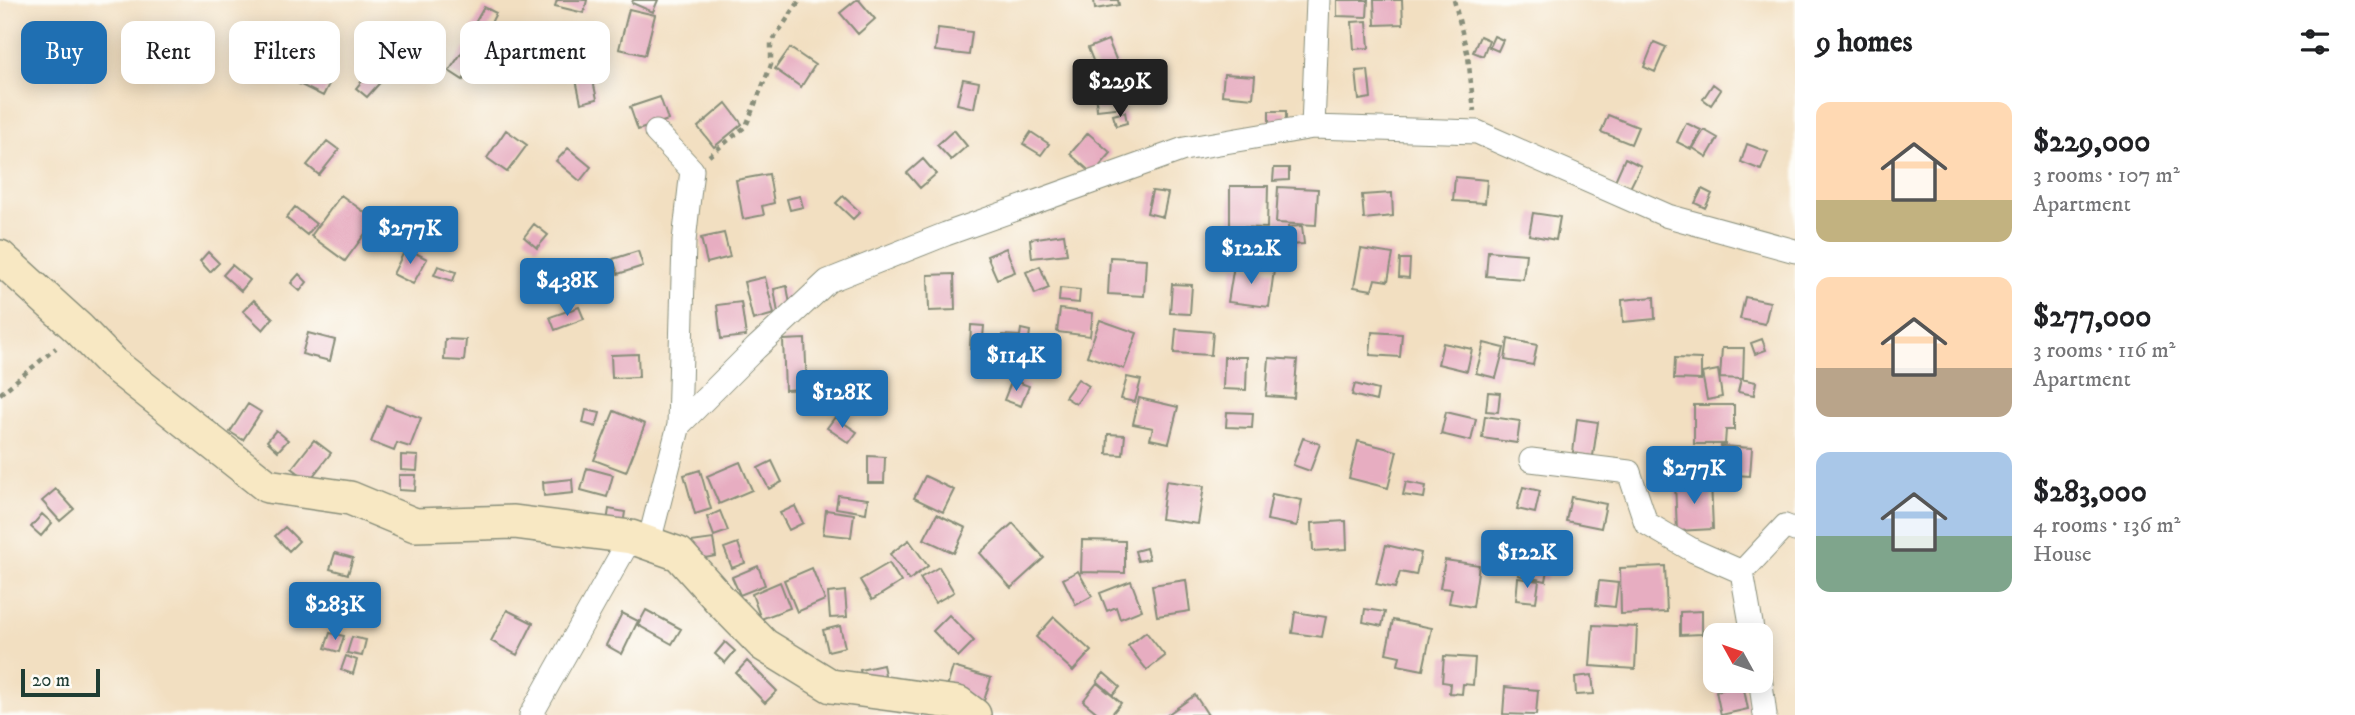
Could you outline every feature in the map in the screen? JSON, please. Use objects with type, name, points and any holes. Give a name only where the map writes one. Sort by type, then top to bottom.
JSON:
[{"type":"street","points":[[1313,127],[1318,0]]},
{"type":"street","points":[[679,425],[828,281],[946,233],[1184,149],[1313,127],[1477,132],[1668,216],[1795,251]]},
{"type":"street","points":[[531,715],[640,540],[679,425],[684,241],[692,170],[656,132]]},
{"type":"street","points":[[0,257],[112,363],[267,486],[350,498],[415,525],[514,522],[640,540],[679,554],[765,645],[831,686],[958,703],[974,715]]},
{"type":"street","points":[[1531,460],[1629,472],[1646,523],[1694,551],[1742,572]]},
{"type":"street","points":[[1742,572],[1785,526],[1795,530]]},
{"type":"street","points":[[1742,572],[1751,623]]},
{"type":"street","points":[[1762,693],[1765,715]]},
{"type":"path","points":[[692,170],[746,127],[771,65],[771,43],[800,0]]},
{"type":"path","points":[[1454,0],[1468,56],[1477,132]]},
{"type":"path","points":[[0,394],[79,329]]},
{"type":"building","points":[[557,0],[587,0],[584,13],[555,6]]},
{"type":"building","points":[[633,0],[658,0],[653,12],[632,3]]},
{"type":"building","points":[[859,0],[875,19],[858,34],[840,13]]},
{"type":"building","points":[[1094,0],[1118,0],[1119,5],[1095,9]]},
{"type":"building","points":[[1337,0],[1368,0],[1367,17],[1337,16]]},
{"type":"building","points":[[1374,0],[1402,0],[1403,24],[1375,25]]},
{"type":"building","points":[[484,7],[496,13],[492,21],[476,21]]},
{"type":"building","points":[[629,9],[655,15],[645,55],[619,49]]},
{"type":"building","points":[[1367,21],[1369,48],[1354,49],[1352,22]]},
{"type":"building","points":[[938,28],[972,32],[969,55],[935,51]]},
{"type":"building","points":[[1480,36],[1489,40],[1483,56],[1473,52]]},
{"type":"building","points":[[1494,36],[1503,40],[1498,51],[1489,47]]},
{"type":"building","points":[[1108,40],[1118,64],[1098,73],[1088,48]]},
{"type":"building","points":[[1654,42],[1666,47],[1655,72],[1644,67]]},
{"type":"building","points":[[790,48],[815,65],[801,87],[775,69]]},
{"type":"building","points":[[460,55],[460,78],[449,71]]},
{"type":"building","points":[[1368,70],[1371,98],[1359,100],[1356,71]]},
{"type":"building","points":[[1224,74],[1255,76],[1253,98],[1222,95]]},
{"type":"building","points":[[963,79],[979,82],[974,108],[957,104]]},
{"type":"building","points":[[299,84],[329,84],[323,96]]},
{"type":"building","points":[[359,84],[379,84],[367,97],[356,88]]},
{"type":"building","points":[[577,84],[594,84],[597,99],[581,103]]},
{"type":"building","points":[[1713,84],[1721,90],[1711,105],[1703,99]]},
{"type":"building","points":[[1121,85],[1124,107],[1097,110],[1095,88]]},
{"type":"building","points":[[660,97],[668,120],[638,130],[630,107]]},
{"type":"building","points":[[726,103],[742,124],[714,147],[698,127]]},
{"type":"building","points":[[1269,111],[1286,111],[1286,124],[1269,124]]},
{"type":"building","points":[[1125,112],[1127,123],[1116,126],[1113,115]]},
{"type":"building","points":[[1608,115],[1638,127],[1631,144],[1601,132]]},
{"type":"building","points":[[1686,123],[1701,130],[1691,149],[1677,142]]},
{"type":"building","points":[[506,130],[527,145],[507,172],[487,158]]},
{"type":"building","points":[[954,130],[967,146],[951,160],[937,145]]},
{"type":"building","points":[[1704,130],[1718,138],[1707,157],[1693,148]]},
{"type":"building","points":[[1031,132],[1049,144],[1041,155],[1023,144]]},
{"type":"building","points":[[1088,133],[1111,153],[1093,174],[1070,154]]},
{"type":"building","points":[[327,141],[339,150],[319,175],[307,165]]},
{"type":"building","points":[[1747,144],[1768,152],[1761,170],[1741,162]]},
{"type":"building","points":[[568,148],[591,167],[580,181],[556,161]]},
{"type":"building","points":[[1625,158],[1641,166],[1628,192],[1613,185]]},
{"type":"building","points":[[923,159],[936,174],[920,188],[907,173]]},
{"type":"building","points":[[1274,168],[1289,168],[1289,180],[1273,181]]},
{"type":"building","points":[[769,174],[774,203],[762,206],[764,215],[743,219],[736,180]]},
{"type":"building","points":[[1455,177],[1487,180],[1485,203],[1453,201]]},
{"type":"building","points":[[1230,186],[1268,186],[1267,228],[1230,227]]},
{"type":"building","points":[[1278,187],[1318,189],[1316,225],[1276,223]]},
{"type":"building","points":[[1702,189],[1712,194],[1705,208],[1695,203]]},
{"type":"building","points":[[1152,191],[1168,193],[1163,217],[1147,213]]},
{"type":"building","points":[[1392,193],[1393,216],[1364,219],[1362,195]]},
{"type":"building","points":[[341,195],[375,220],[345,261],[311,236]]},
{"type":"building","points":[[800,196],[803,207],[790,210],[787,199]]},
{"type":"building","points":[[843,196],[860,212],[853,219],[836,203]]},
{"type":"building","points":[[295,207],[316,224],[307,235],[286,218]]},
{"type":"building","points":[[1533,213],[1560,217],[1556,240],[1529,235]]},
{"type":"building","points":[[534,224],[548,235],[537,248],[524,237]]},
{"type":"building","points":[[1302,226],[1304,244],[1290,245],[1288,227]]},
{"type":"building","points":[[724,233],[730,257],[707,263],[701,238]]},
{"type":"building","points":[[1064,234],[1067,254],[1032,258],[1030,239]]},
{"type":"building","points":[[406,248],[427,259],[413,284],[393,274]]},
{"type":"building","points":[[1006,248],[1015,272],[997,279],[987,256]]},
{"type":"building","points":[[1361,249],[1393,254],[1388,281],[1375,279],[1372,290],[1354,287]]},
{"type":"building","points":[[638,251],[643,266],[618,274],[613,259]]},
{"type":"building","points":[[1488,251],[1526,254],[1523,279],[1486,276]]},
{"type":"building","points":[[208,252],[219,263],[210,272],[200,261]]},
{"type":"building","points":[[1110,257],[1146,259],[1144,296],[1108,294]]},
{"type":"building","points":[[1400,259],[1410,259],[1409,278],[1399,277]]},
{"type":"building","points":[[232,265],[250,280],[241,291],[223,275]]},
{"type":"building","points":[[1234,265],[1274,270],[1269,307],[1228,302]]},
{"type":"building","points":[[438,266],[456,272],[453,281],[434,275]]},
{"type":"building","points":[[1040,266],[1049,288],[1035,294],[1026,272]]},
{"type":"building","points":[[608,273],[615,284],[594,297],[587,287]]},
{"type":"building","points":[[299,274],[307,282],[300,291],[291,283]]},
{"type":"building","points":[[954,274],[955,310],[929,311],[928,275]]},
{"type":"building","points":[[765,277],[774,314],[753,320],[744,282]]},
{"type":"building","points":[[1172,284],[1192,285],[1190,314],[1170,313]]},
{"type":"building","points":[[787,286],[791,311],[778,313],[774,289]]},
{"type":"building","points":[[1060,288],[1080,290],[1079,303],[1059,301]]},
{"type":"building","points":[[1654,297],[1655,319],[1623,322],[1622,300]]},
{"type":"building","points":[[1745,297],[1770,302],[1765,324],[1740,319]]},
{"type":"building","points":[[254,300],[273,318],[263,330],[243,311]]},
{"type":"building","points":[[741,302],[746,336],[721,339],[717,305]]},
{"type":"building","points":[[579,307],[584,319],[555,330],[550,317]]},
{"type":"building","points":[[1060,309],[1093,313],[1090,336],[1057,332]]},
{"type":"building","points":[[1100,320],[1137,333],[1124,369],[1087,356]]},
{"type":"building","points":[[971,325],[984,326],[982,349],[970,349]]},
{"type":"building","points":[[1021,329],[1030,331],[1026,362],[1001,359],[1003,335],[1020,336]]},
{"type":"building","points":[[1176,329],[1213,332],[1211,355],[1174,353]]},
{"type":"building","points":[[1372,332],[1402,334],[1400,357],[1370,355]]},
{"type":"building","points":[[308,333],[335,340],[330,361],[302,354]]},
{"type":"building","points":[[445,339],[466,340],[464,361],[444,360]]},
{"type":"building","points":[[805,339],[807,389],[785,390],[783,340]]},
{"type":"building","points":[[1508,339],[1537,345],[1533,365],[1505,360]]},
{"type":"building","points":[[1762,339],[1766,350],[1755,354],[1751,343]]},
{"type":"building","points":[[1443,343],[1472,349],[1467,371],[1438,364]]},
{"type":"building","points":[[1484,343],[1504,348],[1496,378],[1476,373]]},
{"type":"building","points":[[1722,348],[1744,348],[1743,379],[1720,378]]},
{"type":"building","points":[[638,354],[639,377],[612,378],[611,355]]},
{"type":"building","points":[[1224,357],[1247,357],[1246,390],[1223,389]]},
{"type":"building","points":[[1269,358],[1297,360],[1294,398],[1266,396]]},
{"type":"building","points":[[1675,358],[1701,359],[1701,380],[1674,379]]},
{"type":"building","points":[[1718,370],[1722,397],[1707,400],[1702,373]]},
{"type":"building","points":[[1127,377],[1141,380],[1135,402],[1121,399]]},
{"type":"building","points":[[1078,379],[1089,386],[1076,404],[1065,397]]},
{"type":"building","points":[[1741,379],[1756,382],[1754,395],[1738,392]]},
{"type":"building","points":[[1012,380],[1029,386],[1021,406],[1004,400]]},
{"type":"building","points":[[1355,384],[1378,390],[1376,401],[1352,395]]},
{"type":"building","points":[[1488,392],[1500,393],[1498,412],[1486,411]]},
{"type":"building","points":[[1139,398],[1178,407],[1169,443],[1150,439],[1153,428],[1133,424]]},
{"type":"building","points":[[248,404],[261,412],[243,440],[230,432]]},
{"type":"building","points":[[386,405],[421,418],[410,447],[397,443],[394,451],[371,442]]},
{"type":"building","points":[[1694,405],[1734,405],[1734,430],[1726,430],[1725,444],[1694,444]]},
{"type":"building","points":[[586,410],[600,413],[596,427],[583,423]]},
{"type":"building","points":[[614,411],[645,424],[626,472],[594,460]]},
{"type":"building","points":[[1227,412],[1253,413],[1252,428],[1226,427]]},
{"type":"building","points":[[1446,412],[1476,419],[1471,441],[1441,434]]},
{"type":"building","points":[[1485,416],[1520,421],[1517,443],[1482,438]]},
{"type":"building","points":[[835,417],[857,432],[849,443],[827,428]]},
{"type":"building","points":[[1577,419],[1598,422],[1593,456],[1573,453]]},
{"type":"building","points":[[276,430],[288,440],[278,451],[267,441]]},
{"type":"building","points":[[1108,434],[1125,435],[1123,455],[1107,454]]},
{"type":"building","points":[[1303,438],[1320,444],[1310,471],[1293,465]]},
{"type":"building","points":[[314,440],[331,453],[309,481],[292,468]]},
{"type":"building","points":[[1358,441],[1397,451],[1388,488],[1349,478]]},
{"type":"building","points":[[1721,446],[1752,448],[1750,476],[1720,474]]},
{"type":"building","points":[[401,455],[418,456],[417,471],[401,470]]},
{"type":"building","points":[[868,456],[885,457],[884,483],[868,483]]},
{"type":"building","points":[[772,461],[782,482],[769,489],[758,468]]},
{"type":"building","points":[[740,462],[752,490],[719,504],[707,476]]},
{"type":"building","points":[[587,468],[613,475],[607,497],[581,490]]},
{"type":"building","points":[[700,470],[711,509],[695,514],[684,475]]},
{"type":"building","points":[[399,475],[416,475],[415,491],[399,490]]},
{"type":"building","points":[[925,476],[954,490],[943,512],[914,498]]},
{"type":"building","points":[[572,479],[573,493],[544,496],[543,482]]},
{"type":"building","points":[[1166,481],[1204,486],[1198,524],[1161,519]]},
{"type":"building","points":[[1711,481],[1713,529],[1677,531],[1675,482]]},
{"type":"building","points":[[1406,482],[1426,486],[1424,498],[1403,495]]},
{"type":"building","points":[[1523,487],[1540,491],[1535,513],[1517,509]]},
{"type":"building","points":[[56,489],[74,509],[60,521],[42,501]]},
{"type":"building","points":[[1272,494],[1302,500],[1297,526],[1267,520]]},
{"type":"building","points":[[838,495],[868,499],[866,513],[836,508]]},
{"type":"building","points":[[1571,497],[1606,504],[1601,528],[1566,521]]},
{"type":"building","points":[[795,506],[803,523],[789,530],[780,513]]},
{"type":"building","points":[[609,509],[625,512],[623,525],[607,522]]},
{"type":"building","points":[[826,510],[854,514],[851,537],[823,534]]},
{"type":"building","points":[[720,511],[728,531],[714,536],[707,517]]},
{"type":"building","points":[[42,514],[52,523],[41,536],[31,527]]},
{"type":"building","points":[[937,514],[966,528],[954,553],[924,539]]},
{"type":"building","points":[[1346,521],[1347,549],[1313,551],[1312,523]]},
{"type":"building","points":[[1013,523],[1044,558],[1011,588],[980,553]]},
{"type":"building","points":[[285,527],[299,541],[289,551],[275,536]]},
{"type":"building","points":[[713,539],[716,556],[693,560],[691,542]]},
{"type":"building","points":[[909,540],[928,566],[909,580],[890,554]]},
{"type":"building","points":[[1082,540],[1125,541],[1125,573],[1081,572]]},
{"type":"building","points":[[738,543],[745,563],[732,568],[724,548]]},
{"type":"building","points":[[1386,545],[1421,553],[1416,575],[1400,572],[1395,588],[1376,584]]},
{"type":"building","points":[[1146,548],[1149,559],[1138,561],[1135,551]]},
{"type":"building","points":[[335,553],[353,558],[348,574],[330,569]]},
{"type":"building","points":[[1522,554],[1550,559],[1546,581],[1518,575]]},
{"type":"building","points":[[1445,560],[1479,565],[1473,607],[1449,603],[1452,589],[1440,588]]},
{"type":"building","points":[[889,563],[901,582],[872,600],[860,580]]},
{"type":"building","points":[[758,566],[765,585],[740,595],[732,577]]},
{"type":"building","points":[[1665,566],[1667,612],[1621,614],[1620,568]]},
{"type":"building","points":[[939,567],[954,592],[935,603],[920,578]]},
{"type":"building","points":[[812,568],[825,600],[797,612],[784,580]]},
{"type":"building","points":[[1078,571],[1092,596],[1076,605],[1063,579]]},
{"type":"building","points":[[1518,578],[1539,581],[1536,602],[1516,600]]},
{"type":"building","points":[[1186,580],[1190,611],[1157,616],[1152,585]]},
{"type":"building","points":[[1131,581],[1142,610],[1120,619],[1116,607],[1107,611],[1100,593]]},
{"type":"building","points":[[1599,581],[1618,583],[1615,607],[1596,605]]},
{"type":"building","points":[[780,582],[790,608],[761,619],[752,594]]},
{"type":"building","points":[[845,591],[847,617],[830,618],[828,593]]},
{"type":"building","points":[[342,594],[356,598],[352,615],[337,611]]},
{"type":"building","points":[[1365,609],[1385,612],[1382,626],[1363,622]]},
{"type":"building","points":[[507,610],[533,623],[517,655],[491,641]]},
{"type":"building","points":[[646,610],[681,629],[672,644],[638,625]]},
{"type":"building","points":[[1702,611],[1702,634],[1680,635],[1680,612]]},
{"type":"building","points":[[1295,612],[1326,617],[1322,637],[1292,633]]},
{"type":"building","points":[[622,613],[638,621],[622,654],[606,645]]},
{"type":"building","points":[[949,615],[974,641],[958,657],[933,631]]},
{"type":"building","points":[[1054,617],[1091,651],[1073,671],[1036,637]]},
{"type":"building","points":[[1393,620],[1432,628],[1423,670],[1398,665],[1400,656],[1386,653]]},
{"type":"building","points":[[1593,625],[1637,627],[1635,669],[1590,666]]},
{"type":"building","points":[[840,626],[845,647],[828,651],[823,630]]},
{"type":"building","points":[[1146,632],[1165,656],[1147,670],[1128,646]]},
{"type":"building","points":[[330,633],[344,636],[339,652],[325,648]]},
{"type":"building","points":[[352,637],[366,640],[362,656],[347,653]]},
{"type":"building","points":[[725,642],[735,651],[725,663],[715,654]]},
{"type":"building","points":[[346,656],[357,660],[353,674],[341,670]]},
{"type":"building","points":[[1444,656],[1475,658],[1473,685],[1463,684],[1462,694],[1449,693],[1450,683],[1442,682]]},
{"type":"building","points":[[747,661],[777,691],[765,703],[736,673]]},
{"type":"building","points":[[883,665],[887,684],[864,689],[860,670]]},
{"type":"building","points":[[953,667],[991,678],[983,704],[945,693]]},
{"type":"building","points":[[1104,673],[1120,687],[1113,695],[1097,681]]},
{"type":"building","points":[[1592,675],[1594,694],[1576,695],[1575,677]]},
{"type":"building","points":[[1097,683],[1121,703],[1111,715],[1100,715],[1083,701]]},
{"type":"building","points":[[1505,687],[1538,690],[1536,715],[1503,714]]},
{"type":"building","points":[[1716,693],[1745,693],[1748,709],[1721,715]]},
{"type":"building","points":[[1195,695],[1208,715],[1167,715]]}]
